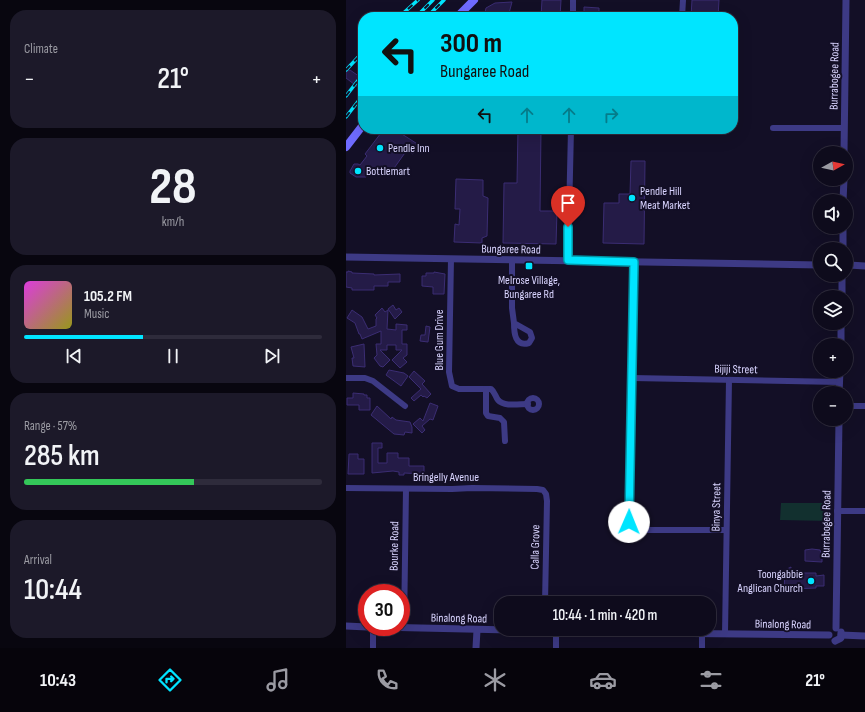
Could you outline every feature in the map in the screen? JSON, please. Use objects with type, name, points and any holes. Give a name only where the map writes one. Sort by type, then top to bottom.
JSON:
[{"type":"main road","points":[[462,12],[474,0]]},
{"type":"main road","points":[[346,147],[358,131]]},
{"type":"street","points":[[573,0],[573,12]]},
{"type":"street","points":[[682,12],[683,0]]},
{"type":"street","name":"Burrabogee Road","points":[[844,146],[846,0]]},
{"type":"street","points":[[772,128],[844,128]]},
{"type":"street","points":[[568,260],[570,134]]},
{"type":"street","name":"Bungaree Road","points":[[346,257],[813,265]]},
{"type":"street","name":"Blue Gum Drive","points":[[451,259],[449,372],[451,385],[455,388],[486,389]]},
{"type":"street","points":[[512,260],[512,308],[514,324]]},
{"type":"street","points":[[634,262],[629,522],[631,526],[639,530],[726,530]]},
{"type":"street","points":[[853,265],[865,266]]},
{"type":"street","points":[[346,378],[365,378],[373,381],[405,406]]},
{"type":"street","name":"Bijiji Street","points":[[632,378],[840,382]]},
{"type":"street","points":[[840,378],[840,386]]},
{"type":"street","name":"Binya Street","points":[[725,634],[729,380]]},
{"type":"street","points":[[505,441],[504,422],[500,418],[488,416],[486,413],[486,389],[493,390],[498,401],[502,403],[528,404]]},
{"type":"street","points":[[853,406],[865,406]]},
{"type":"street","name":"Burrabogee Road","points":[[836,628],[839,426]]},
{"type":"street","name":"Bringelly Avenue","points":[[346,488],[536,489],[545,492]]},
{"type":"street","name":"Bourke Road","points":[[405,584],[406,489]]},
{"type":"street","name":"Calla Grove","points":[[545,492],[547,501],[545,596]]},
{"type":"street","points":[[837,511],[865,511]]},
{"type":"street","points":[[346,626],[358,627]]},
{"type":"street","name":"Binalong Road","points":[[410,628],[494,630]]},
{"type":"street","points":[[836,628],[840,631],[841,635],[835,645],[829,635],[831,630],[836,628]]},
{"type":"street","points":[[476,648],[477,630]]},
{"type":"street","name":"Binalong Road","points":[[716,634],[829,635]]},
{"type":"street","points":[[841,635],[865,636]]},
{"type":"street","points":[[373,636],[373,648]]},
{"type":"street","points":[[556,636],[556,648]]},
{"type":"street","points":[[702,636],[702,648]]},
{"type":"green space","points":[[781,503],[829,503],[829,521],[780,520]]},
{"type":"building","points":[[542,0],[561,0],[560,12],[541,12]]},
{"type":"building","points":[[692,0],[719,0],[718,12],[691,12]]},
{"type":"building","points":[[512,2],[509,12],[485,12],[486,8],[495,3]]},
{"type":"building","points":[[584,7],[599,8],[599,12],[584,12]]},
{"type":"building","points":[[346,70],[350,70],[358,76],[358,87],[346,78]]},
{"type":"building","points":[[380,134],[402,134],[419,145],[413,154],[407,150],[392,171],[370,171],[366,177],[356,177],[350,173],[350,171],[354,164],[360,165],[367,156],[365,154]]},
{"type":"building","points":[[518,134],[541,134],[540,211],[557,211],[556,244],[503,243],[504,183],[517,183]]},
{"type":"building","name":"Pendle Hill Meat Market","points":[[631,161],[645,161],[644,244],[603,243],[604,203],[619,203],[619,194],[630,194]]},
{"type":"building","points":[[456,179],[483,180],[483,196],[488,198],[487,236],[482,238],[482,243],[454,242],[455,224],[459,225],[460,209],[455,209]]},
{"type":"building","points":[[348,271],[352,273],[374,275],[400,274],[400,282],[388,282],[388,286],[374,286],[374,290],[352,290],[352,288],[346,287],[346,272]]},
{"type":"building","points":[[434,272],[445,274],[444,294],[433,294],[433,287],[422,286],[422,276],[426,276],[426,273]]},
{"type":"building","points":[[393,305],[396,310],[399,308],[402,312],[395,319],[388,309]]},
{"type":"building","points":[[382,308],[385,312],[388,310],[387,329],[396,330],[396,324],[407,325],[407,330],[402,330],[402,344],[407,344],[407,355],[403,358],[407,362],[400,368],[392,360],[402,350],[396,350],[396,345],[387,345],[387,350],[380,350],[390,360],[383,367],[380,366],[374,358],[377,355],[376,344],[381,344],[381,331],[362,339],[355,323],[347,318],[352,310],[362,317],[368,329],[376,326],[377,318],[375,315]]},
{"type":"building","points":[[426,326],[430,327],[428,342],[420,341],[421,335],[425,335]]},
{"type":"building","points":[[364,344],[365,367],[353,366],[352,358],[354,358],[351,347]]},
{"type":"building","points":[[389,370],[404,373],[408,376],[401,386],[386,375]]},
{"type":"building","points":[[414,371],[425,381],[422,384],[431,394],[427,398],[421,395],[414,401],[411,398],[421,389],[409,377]]},
{"type":"building","points":[[353,393],[364,394],[367,395],[367,398],[370,398],[370,410],[359,410],[359,405],[347,405],[347,398],[353,398]]},
{"type":"building","points":[[430,403],[438,406],[433,420],[430,419],[422,426],[425,430],[422,433],[413,424],[420,418],[423,421]]},
{"type":"building","points":[[377,406],[391,419],[392,417],[396,420],[410,422],[412,433],[405,432],[404,435],[394,434],[371,415]]},
{"type":"building","points":[[372,443],[382,443],[382,448],[378,448],[378,463],[387,463],[387,453],[398,453],[398,458],[409,458],[409,466],[424,466],[424,474],[404,473],[404,475],[399,475],[399,472],[393,471],[372,473]]},
{"type":"building","points":[[349,454],[358,454],[358,459],[364,459],[364,474],[348,474]]},
{"type":"building","points":[[805,550],[820,550],[822,562],[805,561]]},
{"type":"building","points":[[791,567],[791,573],[816,573],[816,576],[824,575],[824,586],[816,586],[816,588],[791,589],[791,593],[784,593],[785,570]]},
{"type":"railway","points":[[405,12],[418,0]]},
{"type":"railway","points":[[421,12],[433,0]]},
{"type":"railway","points":[[432,12],[444,0]]},
{"type":"railway","points":[[346,70],[358,57]]},
{"type":"railway","points":[[346,96],[358,80]]},
{"type":"railway","points":[[346,117],[358,101]]},
{"type":"place","name":"Pendle Inn","points":[[380,148]]},
{"type":"place","name":"Bottlemart","points":[[358,171]]},
{"type":"place","name":"Pendle Hill Meat Market","points":[[632,198]]},
{"type":"place","name":"Melrose Village, Bungaree Rd","points":[[529,266]]},
{"type":"place","name":"Toongabbie Anglican Church","points":[[811,581]]},
{"type":"route","points":[[568,227],[568,260],[634,262],[629,522]]}]
